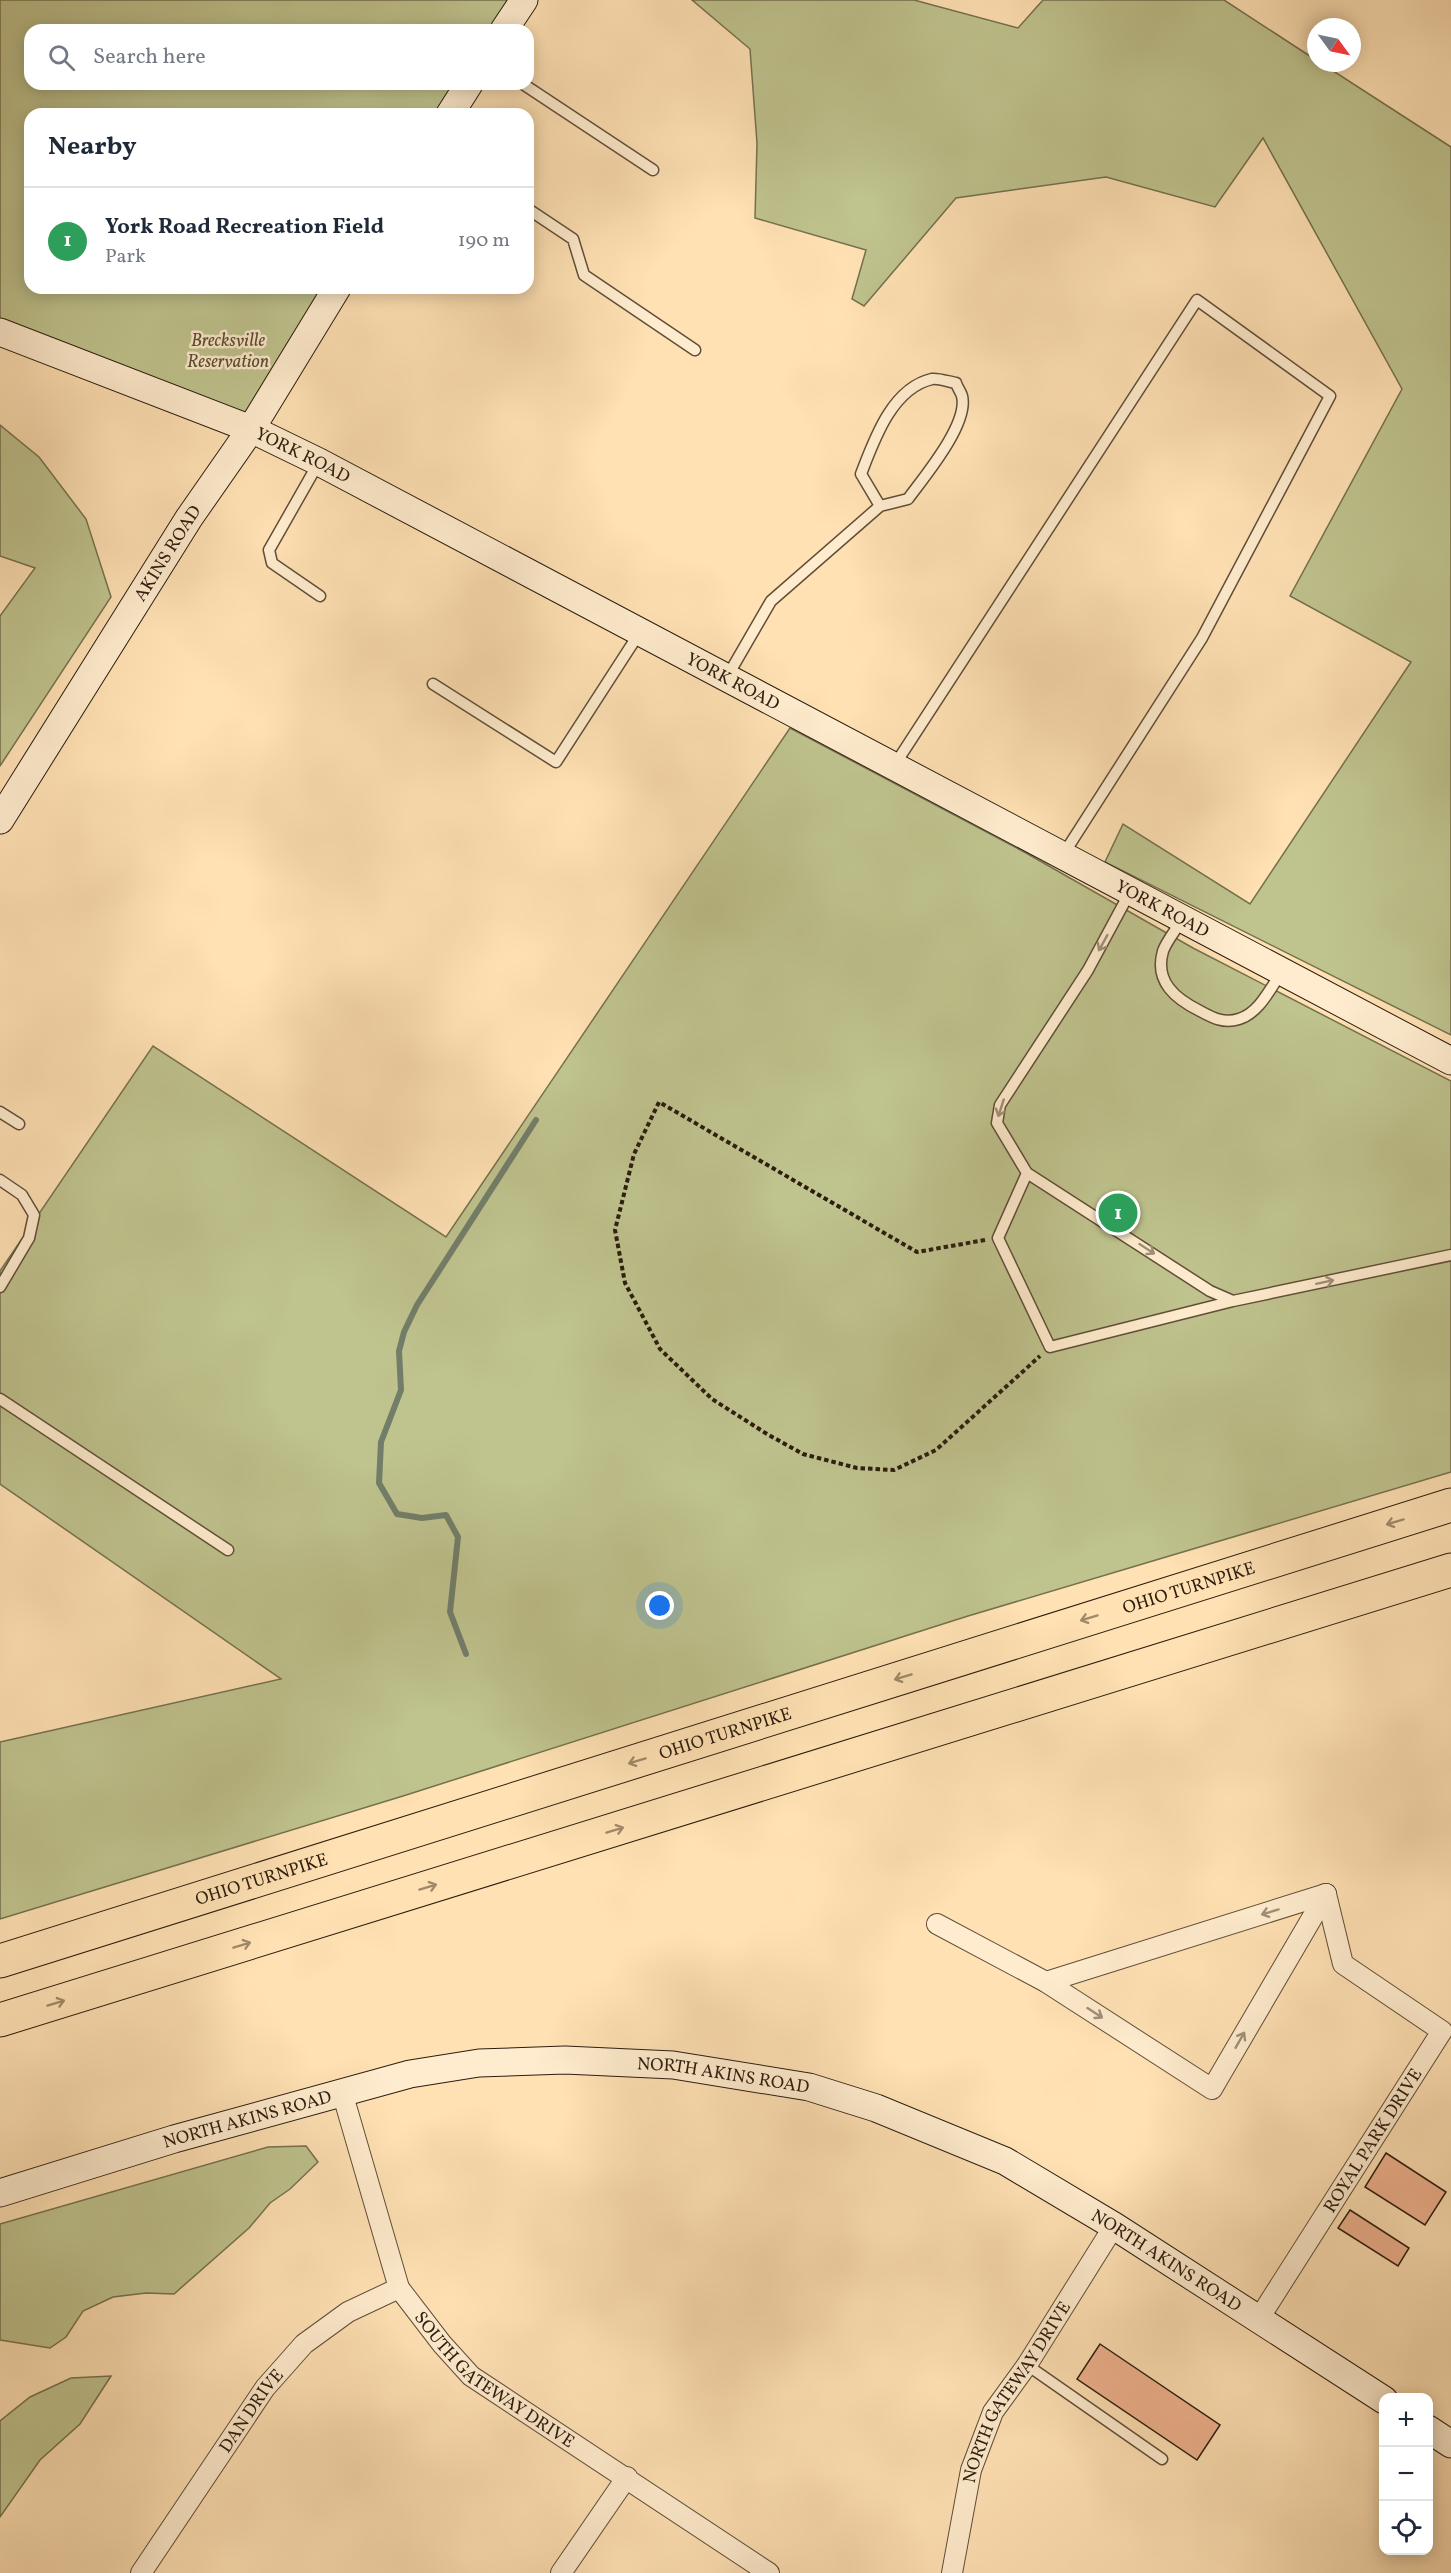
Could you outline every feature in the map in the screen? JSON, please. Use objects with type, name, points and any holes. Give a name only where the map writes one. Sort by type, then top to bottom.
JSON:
[{"type":"highway","name":"OHIO TURNPIKE","points":[[0,1961],[1451,1504]]},
{"type":"highway","points":[[0,2020],[1451,1570]]},
{"type":"street","points":[[508,24],[524,0]]},
{"type":"street","points":[[454,108],[465,90]]},
{"type":"street","name":"AKINS ROAD","points":[[0,820],[189,518],[251,429],[333,294]]},
{"type":"street","name":"YORK ROAD","points":[[0,332],[251,429],[319,462],[1451,1061]]},
{"type":"street","points":[[1046,1982],[1326,1894]]},
{"type":"street","points":[[937,1924],[1046,1982],[1212,2089],[1326,1894]]},
{"type":"street","name":"ROYAL PARK DRIVE","points":[[1258,2320],[1442,2031],[1342,1964],[1326,1894]]},
{"type":"street","name":"NORTH AKINS ROAD","points":[[0,2193],[174,2139],[410,2074],[479,2063],[582,2060],[673,2065],[809,2087],[876,2108],[1005,2161],[1114,2226],[1379,2397]]},
{"type":"street","name":"SOUTH GATEWAY DRIVE","points":[[342,2092],[399,2288],[442,2344],[471,2376],[769,2573]]},
{"type":"street","name":"NORTH GATEWAY DRIVE","points":[[952,2573],[971,2470],[993,2412],[1027,2365],[1114,2226]]},
{"type":"street","name":"DAN DRIVE","points":[[141,2573],[265,2388],[304,2344],[340,2318],[399,2288]]},
{"type":"street","points":[[1433,2432],[1451,2444]]},
{"type":"street","points":[[561,2573],[627,2477]]},
{"type":"lane","points":[[532,90],[653,170]]},
{"type":"lane","points":[[534,213],[573,239],[584,275],[695,350]]},
{"type":"lane","points":[[894,766],[1197,300],[1330,396],[1202,638],[1063,855]]},
{"type":"lane","points":[[727,678],[771,601],[880,506],[908,499],[958,423],[962,398],[956,383],[933,378],[909,391],[881,423],[861,474],[880,506]]},
{"type":"lane","points":[[319,462],[269,550],[272,563],[320,596]]},
{"type":"lane","points":[[433,684],[556,762],[641,632]]},
{"type":"lane","points":[[1131,891],[1088,970],[1000,1105],[997,1123],[1027,1173],[1210,1291],[1233,1301]]},
{"type":"lane","points":[[1182,919],[1163,951],[1162,974],[1170,992],[1219,1021],[1239,1019],[1258,1008],[1282,972]]},
{"type":"lane","points":[[0,1112],[19,1124]]},
{"type":"lane","points":[[1027,1173],[998,1238],[1050,1347],[1233,1301],[1451,1255]]},
{"type":"lane","points":[[0,1180],[22,1195],[34,1215],[29,1238],[0,1287]]},
{"type":"lane","points":[[0,1399],[228,1550]]},
{"type":"lane","points":[[1027,2365],[1162,2459]]},
{"type":"path","points":[[998,1238],[917,1252],[659,1102],[634,1154],[615,1230],[625,1283],[660,1349],[712,1399],[803,1454],[857,1468],[894,1470],[936,1450],[1050,1347]]},
{"type":"green space","name":"Brecksville Reservation","points":[[0,0],[530,0],[514,24],[24,24],[24,90],[472,90],[460,108],[24,108],[24,294],[340,294],[254,428],[0,334]]},
{"type":"green space","points":[[692,0],[914,0],[1018,28],[1043,0],[1224,0],[1307,54],[1307,72],[1335,72],[1451,147],[1451,1035],[1105,862],[1123,824],[1250,904],[1411,662],[1290,596],[1402,389],[1263,138],[1215,207],[1106,177],[956,198],[864,306],[852,299],[866,250],[755,218],[757,143],[750,49]]},
{"type":"green space","points":[[0,425],[39,457],[86,519],[111,597],[0,766],[0,616],[35,568],[0,556]]},
{"type":"green space","points":[[790,728],[1026,853],[1193,948],[1451,1081],[1451,1472],[968,1616],[403,1796],[0,1919],[0,1742],[281,1679],[0,1484],[0,1271],[153,1046],[446,1237]]},
{"type":"green space","points":[[306,2146],[318,2162],[290,2189],[270,2203],[249,2228],[174,2294],[146,2293],[113,2297],[83,2311],[66,2337],[50,2348],[0,2340],[0,2224],[268,2147]]},
{"type":"green space","points":[[111,2376],[80,2424],[40,2460],[0,2517],[0,2421],[30,2397],[71,2378]]},
{"type":"building","points":[[1386,2153],[1446,2192],[1425,2225],[1365,2187]]},
{"type":"building","points":[[1350,2210],[1409,2248],[1398,2266],[1338,2228]]},
{"type":"building","points":[[1100,2344],[1220,2425],[1197,2460],[1077,2379]]},
{"type":"waterway","points":[[466,1654],[450,1612],[458,1537],[446,1515],[422,1518],[397,1514],[379,1483],[381,1442],[401,1390],[399,1351],[404,1332],[417,1305],[536,1120]]},
{"type":"place","name":"York Road Recreation Field","points":[[1118,1213]]}]
